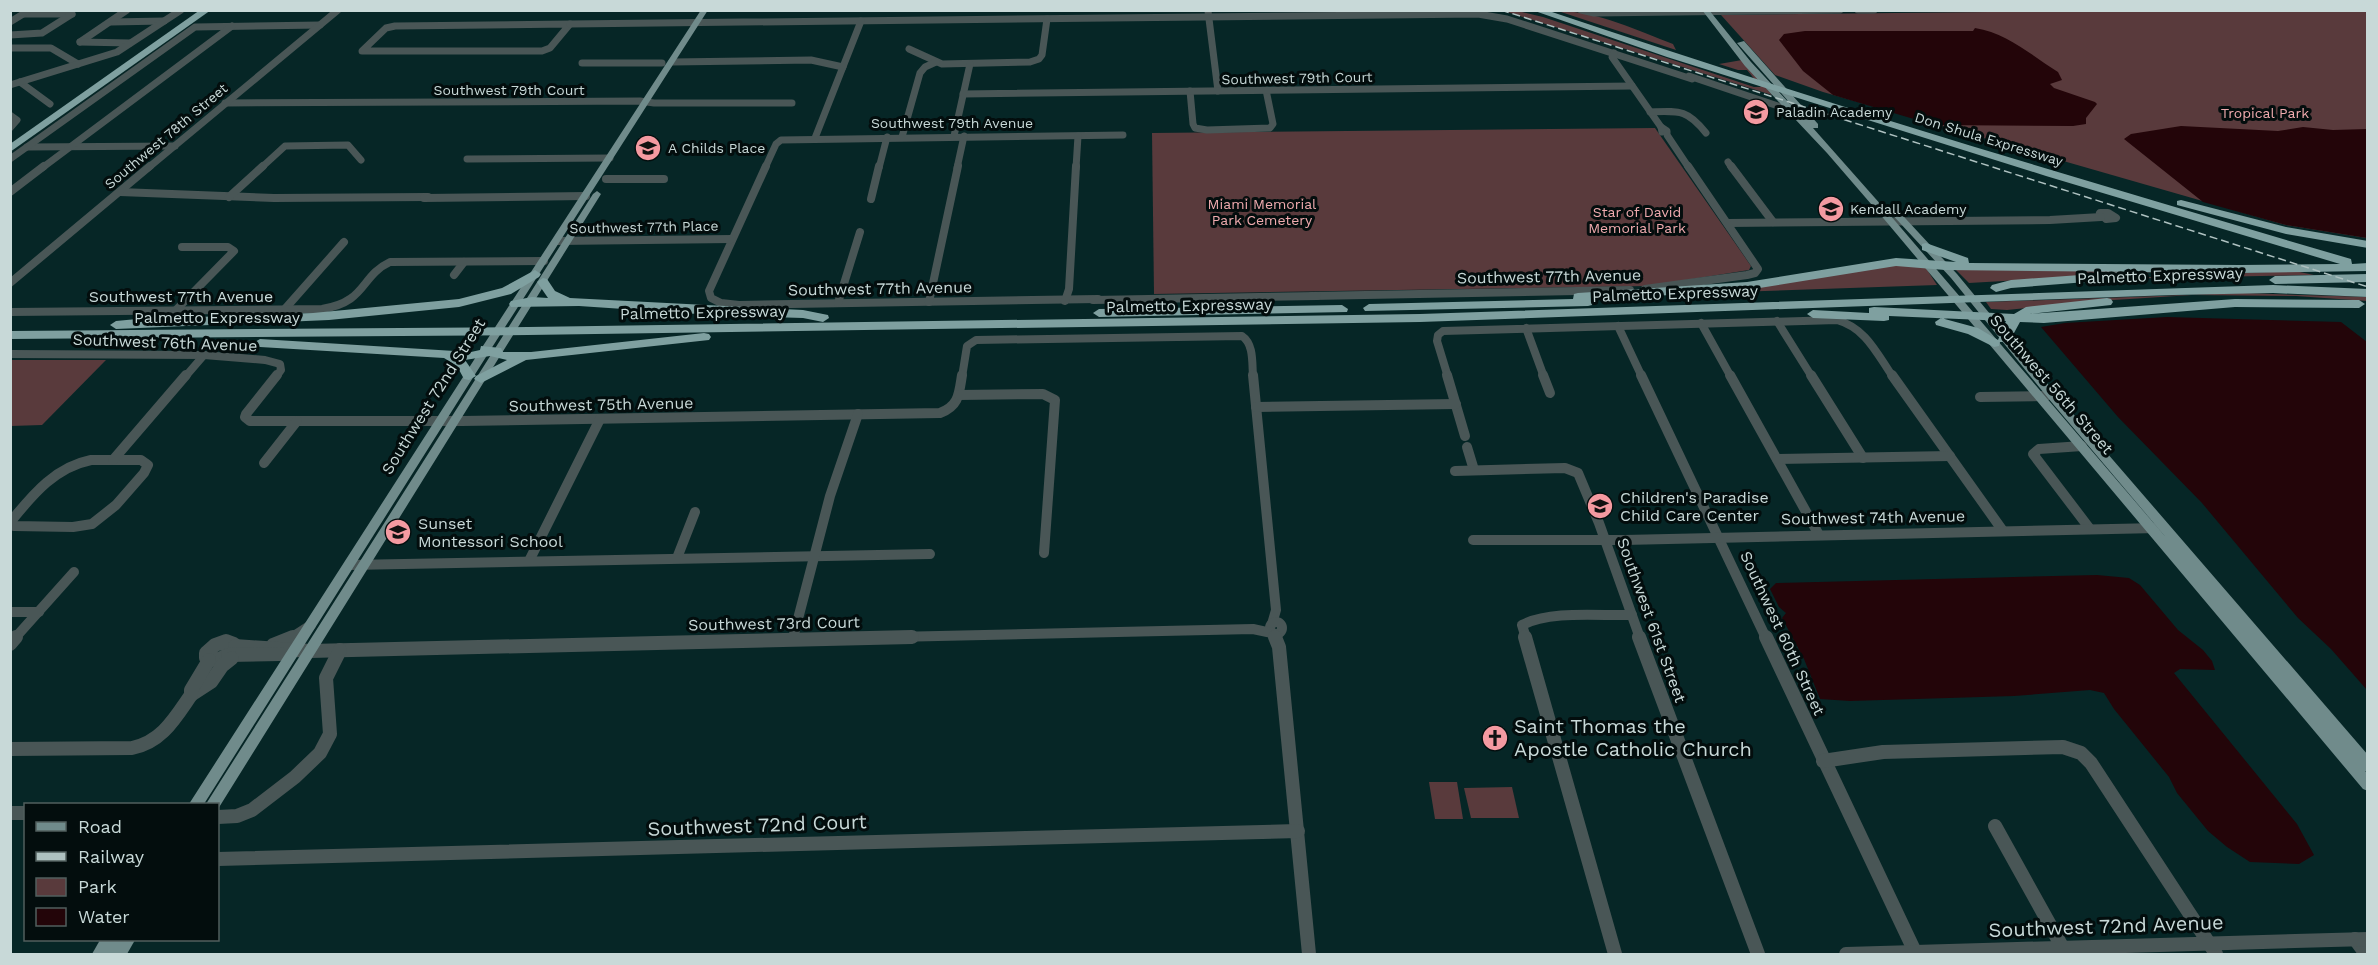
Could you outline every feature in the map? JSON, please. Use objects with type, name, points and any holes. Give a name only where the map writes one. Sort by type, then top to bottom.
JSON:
[{"type":"highway","points":[[10,142],[198,10]]},
{"type":"highway","points":[[10,149],[207,10]]},
{"type":"highway","name":"Don Shula Expressway","points":[[1536,10],[1746,77],[2276,235],[2367,259]]},
{"type":"highway","name":"Don Shula Expressway","points":[[1549,10],[1746,77]]},
{"type":"highway","name":"Don Shula Expressway","points":[[1803,94],[2050,174],[2321,256],[2367,267]]},
{"type":"highway","points":[[2050,174],[2149,209],[2367,278]]},
{"type":"highway","points":[[2102,183],[2272,227],[2367,245]]},
{"type":"highway","points":[[1896,262],[1907,256],[1912,247]]},
{"type":"highway","points":[[1926,247],[1957,259],[1990,266]]},
{"type":"highway","points":[[1479,305],[1500,300],[1667,293],[1737,287],[1896,262],[1944,266],[2224,269],[2367,267]]},
{"type":"highway","points":[[1933,319],[1983,301],[2011,284],[2224,269]]},
{"type":"highway","points":[[579,302],[553,295],[546,290],[539,278],[489,297],[436,305],[321,316],[150,321],[112,330],[113,338],[340,346],[446,355],[492,352],[531,356],[693,338],[856,331],[881,326]]},
{"type":"highway","name":"Palmetto Expressway","points":[[1983,301],[2319,279],[2367,278]]},
{"type":"highway","name":"Palmetto Expressway","points":[[10,335],[112,330],[484,327],[1940,295],[1983,301],[2240,289],[2364,299]]},
{"type":"highway","name":"Palmetto Expressway","points":[[531,326],[881,326],[1420,318],[1769,306],[1940,295]]},
{"type":"highway","points":[[489,297],[524,302],[579,302],[713,311],[803,314],[823,318]]},
{"type":"highway","points":[[1958,309],[1983,301],[2002,312],[2186,298],[2364,299]]},
{"type":"highway","points":[[1769,306],[1958,309],[2044,319],[2235,303],[2364,299]]},
{"type":"highway","points":[[1420,318],[1442,322],[1509,322],[1823,314],[1933,319],[1999,341],[2012,321],[2035,310]]},
{"type":"highway","name":"Palmetto Expressway","points":[[10,326],[112,330]]},
{"type":"highway","points":[[446,355],[464,364],[475,378],[531,356]]},
{"type":"main road","name":"Southwest 72nd Street","points":[[701,23],[705,10]]},
{"type":"main road","name":"Southwest 72nd Street","points":[[539,278],[544,261],[562,241],[591,196],[610,158],[651,102],[672,62],[712,10]]},
{"type":"main road","points":[[1709,11],[1788,108],[1830,151],[1927,264],[1958,309]]},
{"type":"main road","name":"Southwest 56th Street","points":[[1709,11],[1901,221],[1944,266],[1983,301],[1999,341],[2158,528],[2367,766]]},
{"type":"main road","name":"Southwest 72nd Street","points":[[591,196],[606,179],[672,62]]},
{"type":"main road","name":"Southwest 72nd Street","points":[[302,651],[311,625],[407,496],[448,421],[475,378],[539,278],[556,261],[562,241]]},
{"type":"main road","points":[[544,261],[556,261]]},
{"type":"main road","name":"Southwest 72nd Street","points":[[475,378],[524,302]]},
{"type":"main road","name":"Southwest 72nd Street","points":[[202,803],[357,565],[393,497],[448,421]]},
{"type":"main road","points":[[393,497],[407,496]]},
{"type":"main road","name":"Southwest 56th Street","points":[[2158,528],[2367,785]]},
{"type":"main road","points":[[100,954],[109,941]]},
{"type":"main road","points":[[118,954],[127,941]]},
{"type":"street","points":[[127,10],[80,42],[133,43]]},
{"type":"street","points":[[10,85],[112,54],[133,43],[181,10]]},
{"type":"street","name":"Southwest 78th Street","points":[[10,283],[338,10]]},
{"type":"street","points":[[1010,20],[1012,10]]},
{"type":"street","points":[[1583,11],[1840,10]]},
{"type":"street","points":[[1858,10],[1874,10]]},
{"type":"street","points":[[10,22],[26,12],[72,14],[39,34],[10,35]]},
{"type":"street","points":[[570,24],[545,51],[363,52],[363,49],[390,26],[570,24],[701,23],[861,21],[1010,20],[1208,14],[1490,15],[1788,108],[1800,108]]},
{"type":"street","points":[[1208,14],[1218,91]]},
{"type":"street","points":[[909,49],[936,62],[1023,63],[1039,59],[1043,52],[1047,19]]},
{"type":"street","points":[[110,22],[165,21]]},
{"type":"street","points":[[814,138],[861,21]]},
{"type":"street","points":[[10,159],[196,27],[320,25]]},
{"type":"street","points":[[10,192],[232,26]]},
{"type":"street","points":[[10,48],[51,48],[78,64]]},
{"type":"street","points":[[1614,53],[1611,56],[1661,127],[1661,131],[1667,135],[1728,223],[2050,220],[2102,217]]},
{"type":"street","points":[[582,63],[811,60],[828,66],[843,67]]},
{"type":"street","points":[[902,137],[920,71],[936,62]]},
{"type":"street","points":[[954,136],[970,64]]},
{"type":"street","points":[[20,82],[50,104]]},
{"type":"street","name":"Southwest 79th Court","points":[[963,94],[1632,86]]},
{"type":"street","points":[[1190,91],[1192,124],[1195,128],[1250,130],[1264,129],[1273,125],[1266,90]]},
{"type":"street","name":"Southwest 79th Court","points":[[225,103],[792,103]]},
{"type":"street","points":[[1650,112],[1688,112],[1695,117],[1706,133]]},
{"type":"street","points":[[10,115],[16,119],[13,125]]},
{"type":"street","name":"Southwest 79th Avenue","points":[[732,239],[746,214],[776,144],[781,140],[793,138],[1123,135]]},
{"type":"street","points":[[929,302],[964,136]]},
{"type":"street","points":[[1069,298],[1078,136]]},
{"type":"street","points":[[871,199],[887,137]]},
{"type":"street","points":[[229,197],[285,146],[347,145],[352,147],[361,160]]},
{"type":"street","points":[[27,147],[174,146]]},
{"type":"street","points":[[467,159],[610,158]]},
{"type":"street","points":[[1728,162],[1773,222]]},
{"type":"street","points":[[606,179],[664,178]]},
{"type":"street","points":[[120,192],[229,197],[591,196]]},
{"type":"street","name":"Southwest 77th Avenue","points":[[732,239],[710,289],[710,296],[718,302],[736,305],[1069,298],[1329,297],[1628,290],[1677,286],[1757,272],[1757,265],[1728,223]]},
{"type":"street","points":[[838,303],[860,232]]},
{"type":"street","name":"Southwest 77th Place","points":[[562,241],[732,239]]},
{"type":"street","points":[[284,310],[344,242]]},
{"type":"street","points":[[175,311],[234,252],[233,248],[182,247]]},
{"type":"street","points":[[454,275],[464,262],[544,261]]},
{"type":"street","name":"Southwest 77th Avenue","points":[[10,312],[328,308],[351,300],[386,263],[464,262]]},
{"type":"street","points":[[1465,436],[1437,341],[1439,333],[1449,330],[1831,320],[1851,324],[1863,334],[2003,531]]},
{"type":"street","points":[[1777,321],[1863,458]]},
{"type":"street","points":[[1701,323],[1819,535]]},
{"type":"street","name":"Southwest 60th Street","points":[[1618,326],[1915,953]]},
{"type":"street","points":[[1526,328],[1551,393]]},
{"type":"street","points":[[1044,553],[1056,404],[1052,396],[1043,394],[959,395],[967,346],[971,342],[983,339],[1111,337],[1125,339],[1236,335],[1247,339],[1256,407],[1276,610],[1275,629],[1279,647],[1310,954]]},
{"type":"street","name":"Southwest 76th Avenue","points":[[10,354],[204,355],[265,360],[280,365],[280,372],[245,416],[251,421]]},
{"type":"street","points":[[113,460],[143,460],[148,466],[116,505],[94,522],[74,527],[14,526],[12,520],[16,515],[64,467],[82,461],[113,460],[204,355]]},
{"type":"street","name":"Southwest 75th Avenue","points":[[251,421],[448,421],[936,413],[951,410],[959,395]]},
{"type":"street","points":[[1980,397],[2046,396]]},
{"type":"street","points":[[1256,407],[1456,404]]},
{"type":"street","points":[[793,639],[830,496],[858,414]]},
{"type":"street","points":[[529,561],[600,419]]},
{"type":"street","points":[[264,463],[297,422]]},
{"type":"street","points":[[2088,446],[2051,447],[2034,451],[2036,461],[2090,529]]},
{"type":"street","points":[[1455,471],[1474,470],[1467,447]]},
{"type":"street","points":[[1776,459],[1950,456]]},
{"type":"street","name":"Southwest 61st Street","points":[[1474,470],[1571,469],[1580,476],[1758,954]]},
{"type":"street","points":[[677,558],[695,512]]},
{"type":"street","name":"Southwest 74th Avenue","points":[[1473,540],[1605,540],[2158,528]]},
{"type":"street","points":[[357,565],[930,554]]},
{"type":"street","points":[[10,644],[74,572]]},
{"type":"street","points":[[10,612],[39,612]]},
{"type":"street","points":[[1615,954],[1523,632],[1523,622],[1544,618],[1632,615]]},
{"type":"street","points":[[10,749],[144,746],[160,736],[193,689],[208,660],[218,660],[233,652],[286,641],[311,625]]},
{"type":"street","name":"Southwest 73rd Court","points":[[302,651],[1275,629]]},
{"type":"street","points":[[261,647],[302,651]]},
{"type":"street","points":[[219,817],[237,816],[252,810],[295,777],[320,753],[330,734],[326,678],[340,650]]},
{"type":"street","points":[[233,652],[275,655],[302,651]]},
{"type":"street","points":[[193,689],[210,683],[233,652]]},
{"type":"street","points":[[1823,761],[1879,752],[2063,747],[2078,751],[2090,760],[2213,949]]},
{"type":"street","points":[[1995,826],[2064,951]]},
{"type":"street","name":"Southwest 72nd Court","points":[[219,859],[1298,831]]},
{"type":"street","points":[[2361,939],[2367,954]]},
{"type":"street","name":"Southwest 72nd Avenue","points":[[1846,954],[2213,949],[2361,939]]},
{"type":"green space","points":[[1504,11],[1518,11],[1543,17],[1754,87],[1761,87],[1747,70],[1738,70],[1719,64],[1742,60],[1772,95]]},
{"type":"green space","points":[[1558,11],[1586,14],[1616,22],[1673,44],[1676,50]]},
{"type":"green space","name":"Tropical Park","points":[[2072,11],[2367,11],[2367,238],[2286,225],[1823,92],[1775,75],[1721,15]]},
{"type":"green space","name":"Miami Memorial Park Cemetery","points":[[1655,128],[1751,266],[1749,270],[1648,286],[1154,294],[1152,133]]},
{"type":"green space","points":[[1897,265],[1924,265],[1937,285],[1675,294]]},
{"type":"green space","points":[[1954,268],[2156,272],[1969,283]]},
{"type":"green space","points":[[2295,271],[2314,275],[2103,279]]},
{"type":"green space","points":[[2243,293],[2368,297],[2367,301],[2296,296],[2192,295],[2083,302],[2007,310],[1991,309],[1986,302]]},
{"type":"green space","points":[[10,360],[106,360],[42,425],[11,426]]},
{"type":"green space","points":[[1429,782],[1457,782],[1463,819],[1435,819]]},
{"type":"green space","points":[[1512,787],[1519,818],[1471,818],[1464,788]]},
{"type":"water","points":[[1975,28],[2008,40],[2058,72],[2062,80],[2050,84],[2054,88],[2095,102],[2097,104],[2086,118],[2086,124],[2073,126],[1934,125],[1833,95],[1803,71],[1779,40],[1784,34],[1805,31],[1973,31]]},
{"type":"water","points":[[2181,126],[2278,131],[2303,127],[2333,130],[2367,129],[2367,238],[2286,225],[2203,202],[2124,139],[2131,134]]},
{"type":"water","points":[[2167,317],[2341,322],[2367,342],[2367,690],[2331,649],[2298,618],[2202,503],[2118,417],[2041,327],[2065,323]]},
{"type":"water","points":[[2097,575],[2129,578],[2140,585],[2178,630],[2203,650],[2212,661],[2215,670],[2180,669],[2174,673],[2297,824],[2314,855],[2299,864],[2250,862],[2227,847],[2208,831],[2177,793],[2169,777],[2114,709],[2104,693],[2090,690],[2014,696],[1850,701],[1820,699],[1804,659],[1782,618],[1786,613],[1779,607],[1770,589],[1776,583]]},
{"type":"railway","points":[[1501,10],[2368,287]]},
{"type":"place","name":"Paladin Academy","points":[[1756,112]]},
{"type":"place","name":"A Childs Place","points":[[648,148]]},
{"type":"place","name":"Kendall Academy","points":[[1831,209]]},
{"type":"place","name":"Children's Paradise Child Care Center","points":[[1600,506]]},
{"type":"place","name":"Sunset Montessori School","points":[[398,532]]},
{"type":"place","name":"Saint Thomas the Apostle Catholic Church","points":[[1495,738]]},
{"type":"park label","name":"Star of David Memorial Park","points":[[1637,220]]}]
